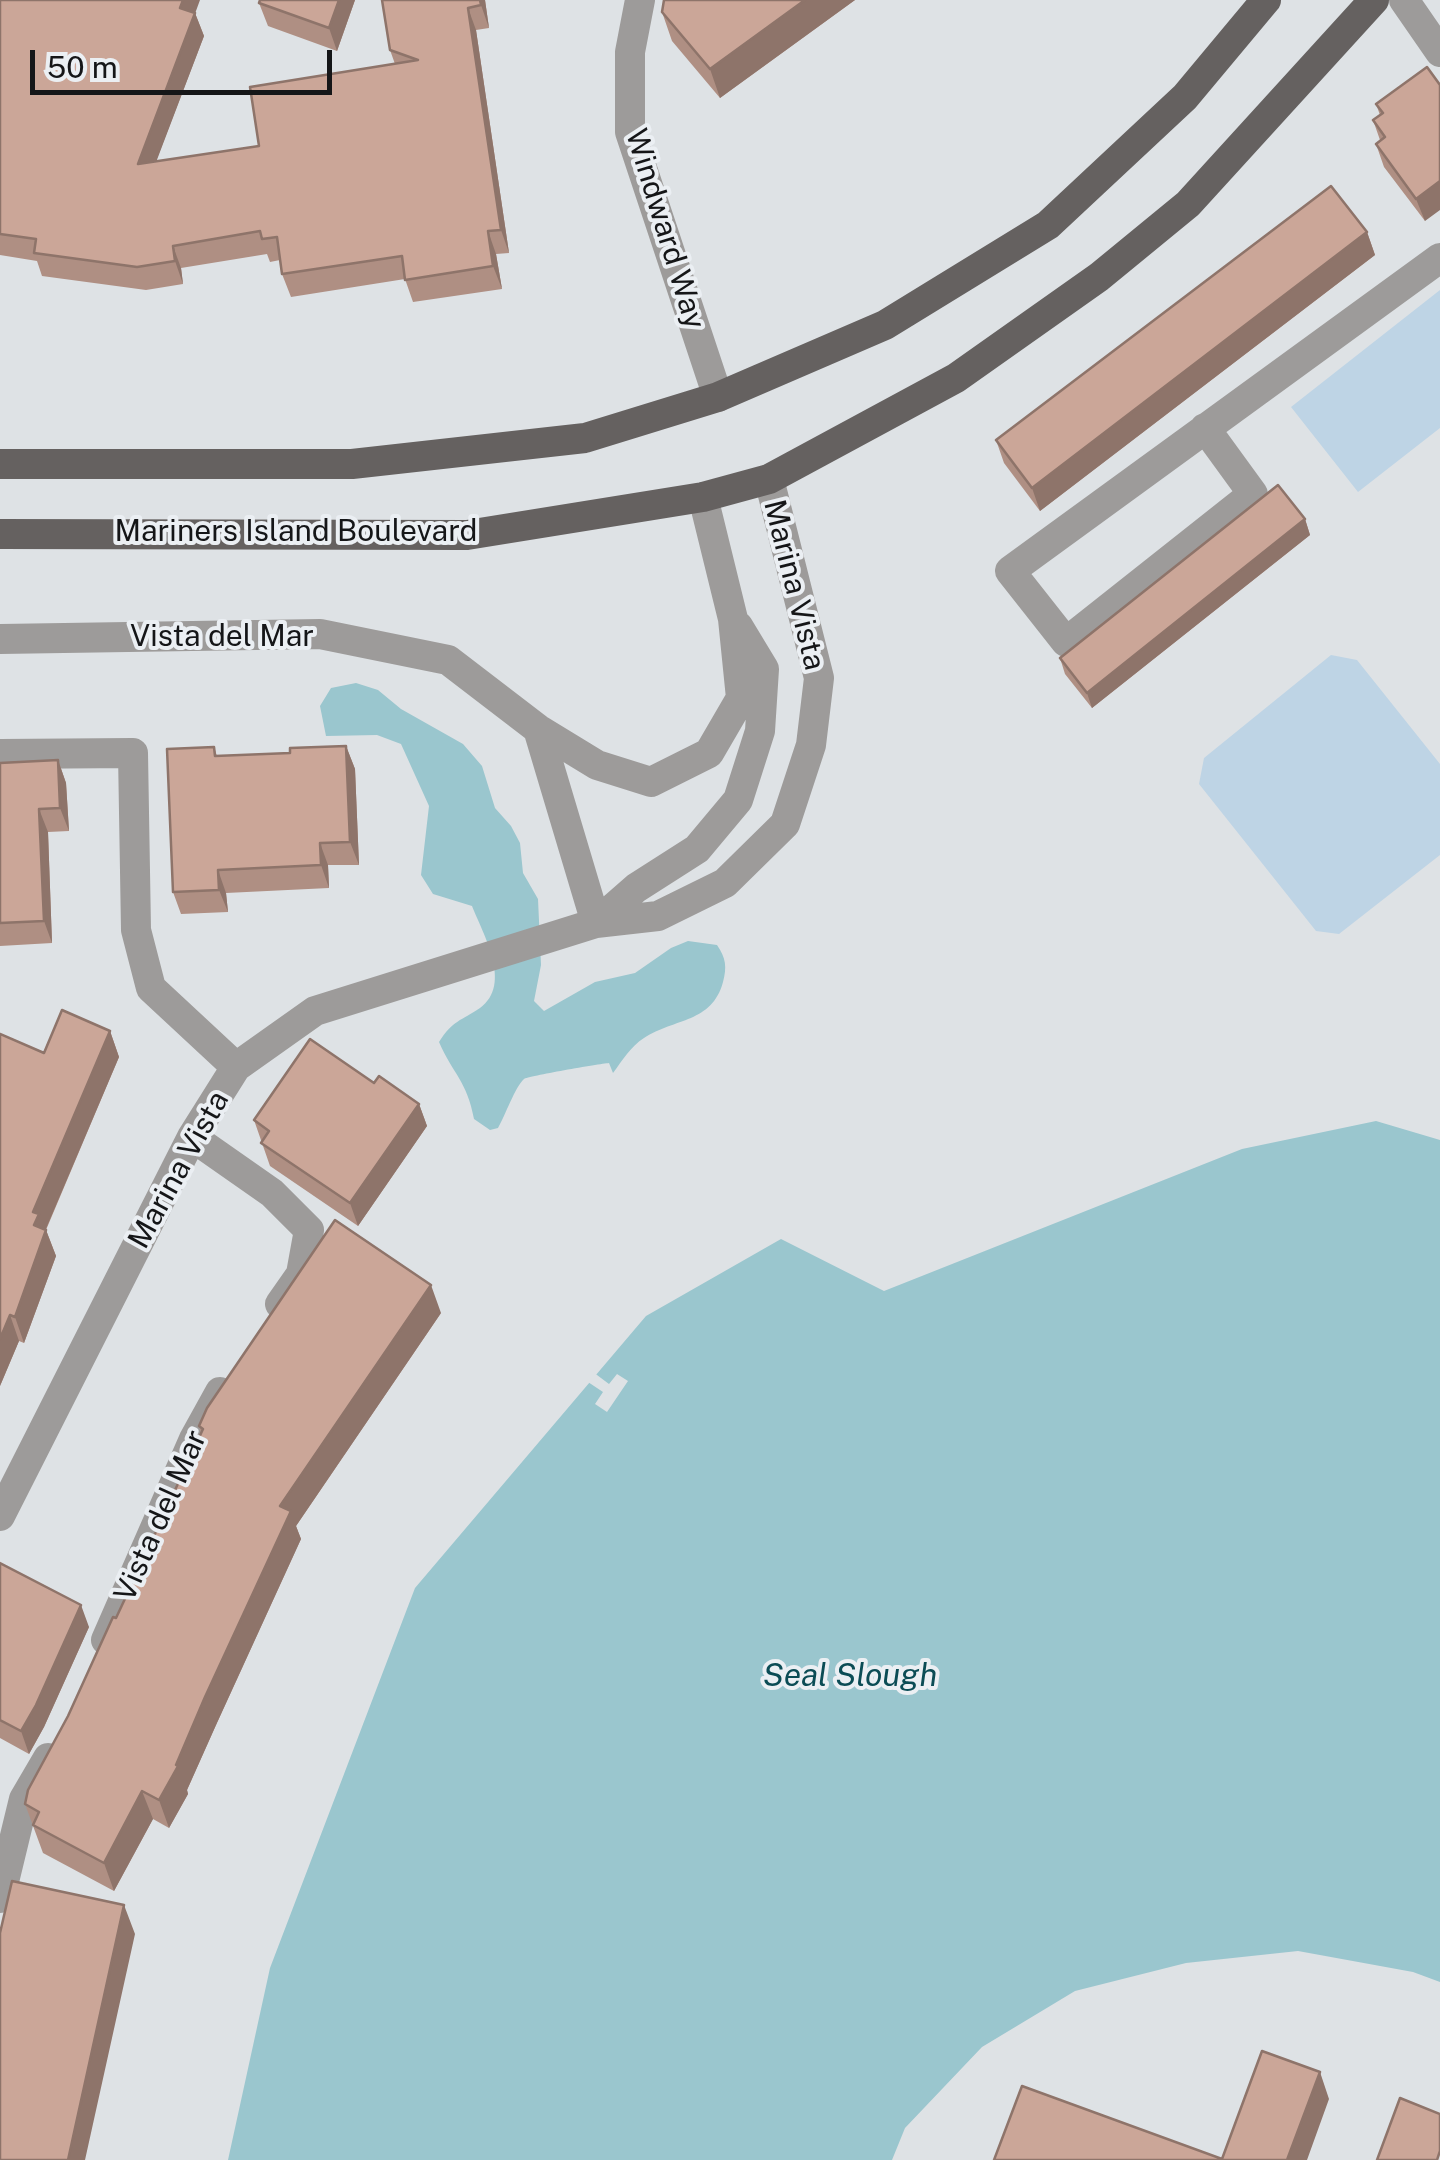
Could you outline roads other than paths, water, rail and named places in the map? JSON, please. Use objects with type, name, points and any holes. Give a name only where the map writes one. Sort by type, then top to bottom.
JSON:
[{"type":"main road","points":[[0,464],[372,462],[585,438],[718,397],[885,325],[1048,225],[1185,97],[1266,0]]},
{"type":"main road","name":"Mariners Island Boulevard","points":[[0,534],[466,535],[703,497],[768,480],[956,378],[1099,277],[1188,204],[1374,0]]},
{"type":"street","name":"Windward Way","points":[[640,0],[630,52],[630,132],[718,397]]},
{"type":"street","points":[[1404,0],[1440,52]]},
{"type":"street","points":[[1205,428],[1253,494],[1066,642],[1010,570],[1205,428],[1440,258]]},
{"type":"street","name":"Marina Vista","points":[[0,1516],[192,1137],[236,1067],[315,1012],[596,923],[658,916],[725,883],[785,824],[811,745],[819,678],[768,480]]},
{"type":"street","name":"Vista del Mar","points":[[0,639],[320,634],[448,660],[538,728],[596,765],[650,782],[710,753],[742,698],[733,619],[703,497]]},
{"type":"street","name":"Marina Vista","points":[[596,923],[636,888],[697,849],[738,800],[760,731],[764,669],[733,619]]},
{"type":"street","points":[[538,728],[596,923]]},
{"type":"street","points":[[0,754],[132,752],[136,930],[151,988],[236,1067]]},
{"type":"street","points":[[192,1137],[272,1192],[309,1230],[300,1274],[260,1334]]},
{"type":"street","name":"Vista del Mar","points":[[94,1666],[202,1423],[240,1363]]},
{"type":"street","points":[[0,1898],[24,1799],[61,1736]]},
{"type":"water","points":[[356,683],[378,690],[401,709],[463,744],[482,766],[495,808],[520,843],[523,873],[538,899],[541,965],[534,1001],[544,1011],[595,982],[635,973],[688,941],[717,945],[724,958],[723,982],[710,1005],[691,1018],[644,1038],[613,1073],[609,1063],[528,1077],[517,1088],[498,1128],[490,1130],[474,1119],[464,1086],[439,1042],[453,1025],[490,998],[495,973],[488,944],[472,906],[433,894],[421,875],[429,806],[401,744],[377,735],[326,736],[320,706],[331,688]]},
{"type":"water","name":"Seal Slough","points":[[1376,1121],[1440,1140],[1440,1982],[1413,1972],[1298,1951],[1186,1963],[1075,1991],[982,2047],[905,2128],[892,2160],[228,2160],[270,1968],[415,1588],[646,1316],[781,1239],[884,1291],[1242,1149]]}]
